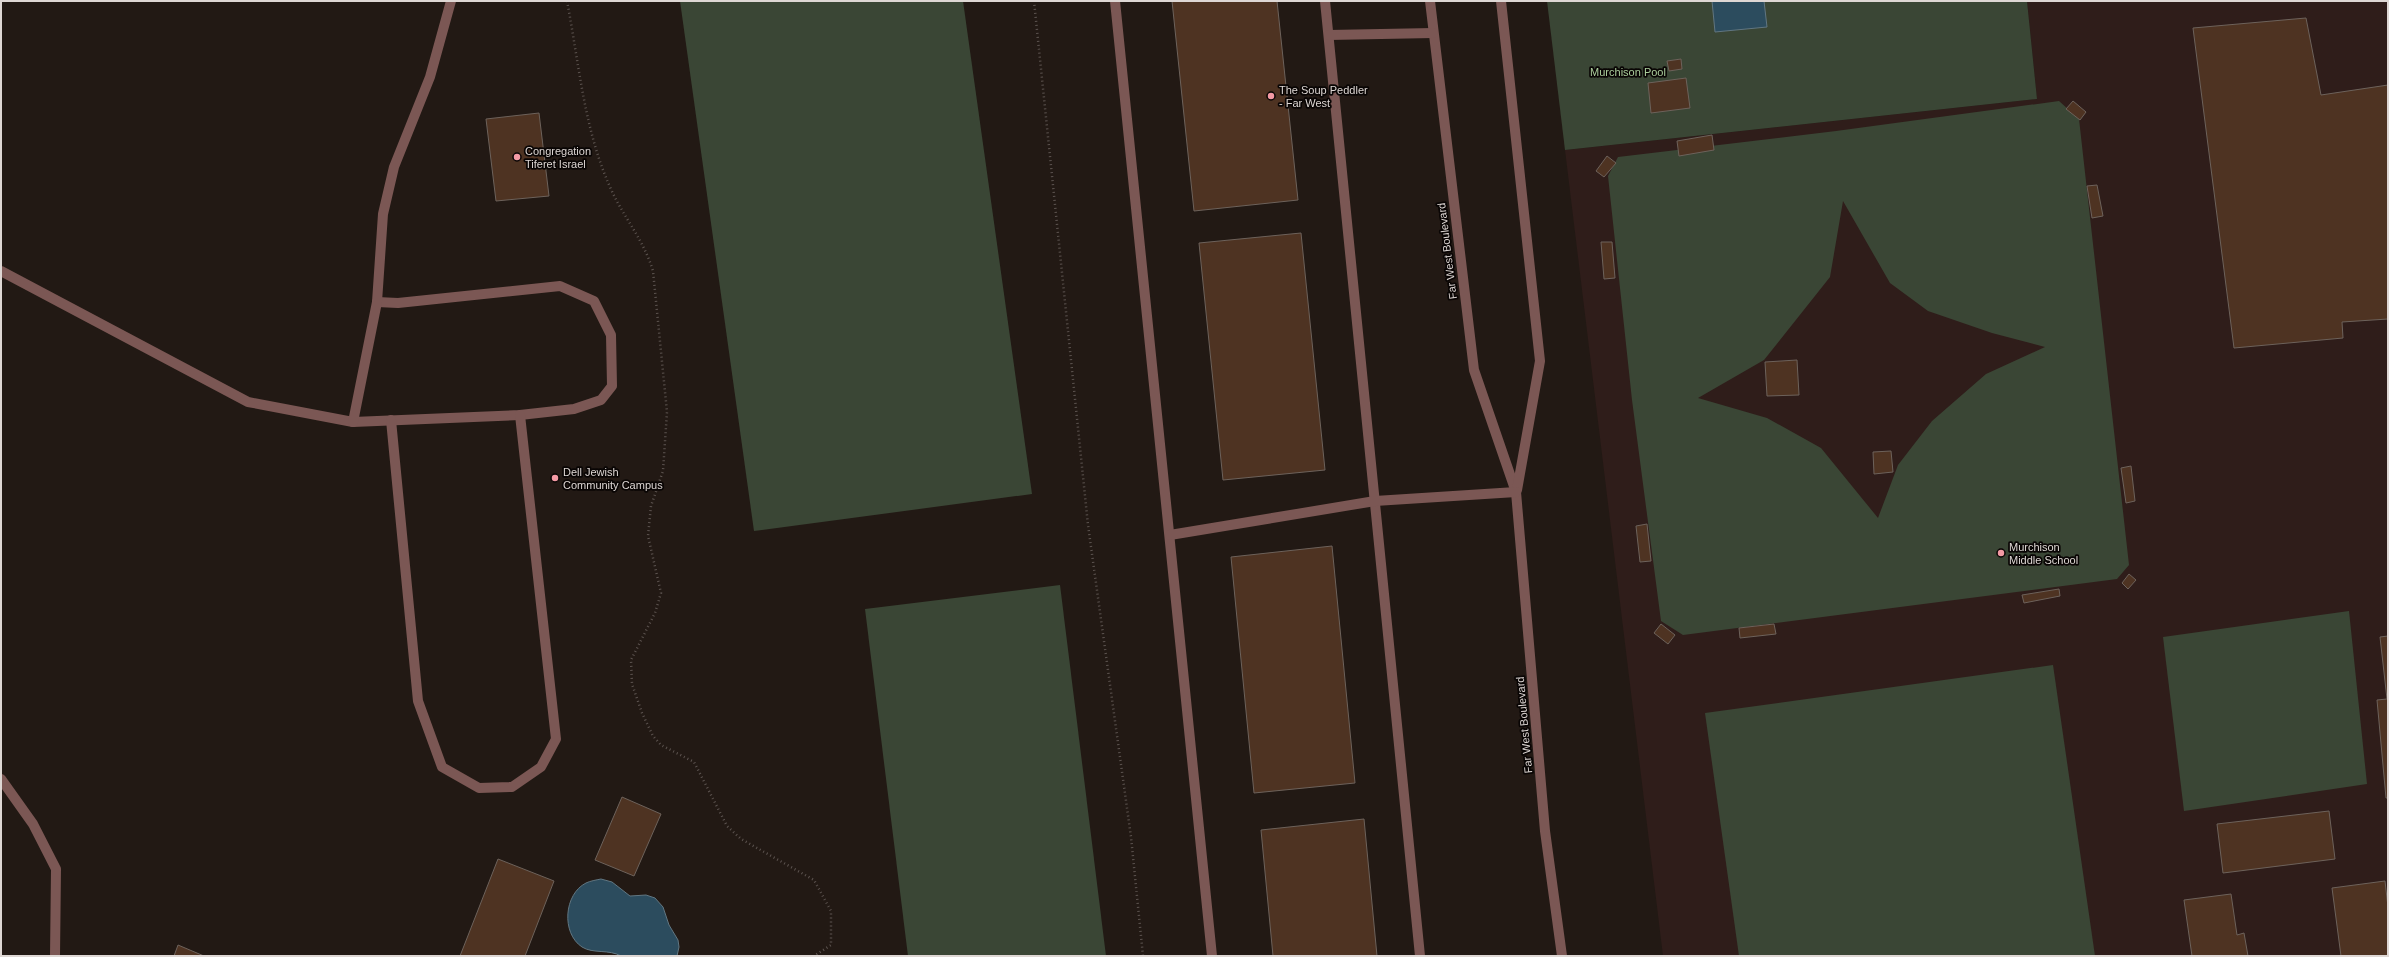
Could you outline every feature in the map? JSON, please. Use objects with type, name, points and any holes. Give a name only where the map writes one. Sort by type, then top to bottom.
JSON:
[{"type":"street","points":[[353,422],[377,302],[383,214],[392,175],[430,77],[451,1]]},
{"type":"street","points":[[1115,1],[1212,956]]},
{"type":"street","points":[[1325,1],[1420,956]]},
{"type":"street","name":"Far West Boulevard","points":[[1430,1],[1474,370],[1516,492],[1545,831],[1562,956]]},
{"type":"street","name":"Far West Boulevard","points":[[1501,1],[1540,361],[1516,492]]},
{"type":"street","points":[[1329,35],[1433,33]]},
{"type":"street","points":[[1,271],[248,402],[353,422],[520,414],[574,409],[601,400],[612,386],[611,335],[594,301],[560,286],[398,303],[377,302]]},
{"type":"street","points":[[391,420],[418,701],[442,767],[479,788],[512,787],[541,766],[556,739],[520,414]]},
{"type":"street","points":[[1170,535],[1375,501],[1516,492]]},
{"type":"street","points":[[1,779],[33,824],[56,868],[57,955]]},
{"type":"path","points":[[567,1],[587,118],[610,188],[647,250],[653,271],[667,412],[667,434],[663,470],[651,506],[648,536],[661,593],[655,613],[631,660],[632,684],[642,713],[653,736],[661,745],[694,762],[728,826],[741,839],[814,880],[831,911],[831,945],[814,956]]},
{"type":"path","points":[[1034,1],[1088,525],[1131,837],[1143,956]]},
{"type":"shaded area","name":"Murchison Middle School","points":[[2027,1],[2388,1],[2388,956],[1663,956],[1565,150],[2037,99]]},
{"type":"green space","points":[[680,1],[963,1],[1032,494],[754,531]]},
{"type":"green space","name":"Murchison Pool","points":[[1547,1],[2027,1],[2037,99],[1565,150]]},
{"type":"green space","points":[[2059,101],[2079,119],[2129,565],[2117,579],[1683,635],[1661,621],[1632,400],[1608,176],[1618,157],[1836,131]],"holes":[[[1843,201],[1890,283],[1928,311],[1992,333],[2045,347],[1986,374],[1932,421],[1898,465],[1878,518],[1821,448],[1767,418],[1698,398],[1764,360],[1830,277]]]},
{"type":"green space","points":[[1060,585],[1106,956],[908,956],[865,609]]},
{"type":"green space","points":[[2349,611],[2367,784],[2184,811],[2163,637]]},
{"type":"green space","points":[[2053,665],[2095,956],[1739,956],[1705,713]]},
{"type":"water","points":[[1712,1],[1764,1],[1767,27],[1715,32]]},
{"type":"water","points":[[601,879],[612,882],[630,896],[646,895],[655,898],[663,907],[669,925],[678,940],[679,947],[677,956],[621,956],[586,949],[575,941],[568,923],[568,914],[573,896],[579,888],[586,883]]},
{"type":"building","points":[[1172,1],[1277,1],[1298,200],[1194,211]]},
{"type":"building","points":[[2306,18],[2321,95],[2388,85],[2388,319],[2342,322],[2343,338],[2234,348],[2193,28]]},
{"type":"building","points":[[1681,59],[1682,69],[1669,71],[1667,61]]},
{"type":"building","points":[[1686,78],[1690,108],[1651,113],[1648,83]]},
{"type":"building","points":[[2073,101],[2086,112],[2080,120],[2066,109]]},
{"type":"building","name":"Congregation Tiferet Israel","points":[[539,113],[549,196],[496,201],[486,119]]},
{"type":"building","points":[[1712,135],[1714,150],[1679,156],[1677,141]]},
{"type":"building","points":[[1607,156],[1616,163],[1604,177],[1596,171]]},
{"type":"building","points":[[2097,185],[2103,216],[2092,218],[2087,186]]},
{"type":"building","points":[[1301,233],[1325,470],[1223,480],[1199,243]]},
{"type":"building","points":[[1601,242],[1612,242],[1615,278],[1604,279]]},
{"type":"building","points":[[1797,360],[1799,395],[1767,396],[1765,362]]},
{"type":"building","points":[[1891,451],[1893,472],[1874,474],[1873,452]]},
{"type":"building","points":[[2131,466],[2135,501],[2126,503],[2121,468]]},
{"type":"building","points":[[1647,524],[1651,561],[1640,562],[1636,526]]},
{"type":"building","points":[[1332,546],[1355,783],[1254,793],[1231,557]]},
{"type":"building","points":[[2129,574],[2136,580],[2128,589],[2122,583]]},
{"type":"building","points":[[2059,589],[2060,596],[2024,603],[2022,595]]},
{"type":"building","points":[[1661,624],[1675,635],[1668,644],[1654,633]]},
{"type":"building","points":[[1774,624],[1776,634],[1740,638],[1739,628]]},
{"type":"building","points":[[2388,636],[2388,798],[2386,798],[2377,700],[2387,699],[2380,637]]},
{"type":"building","points":[[622,797],[661,814],[634,876],[595,860]]},
{"type":"building","points":[[2329,811],[2335,859],[2223,873],[2217,824]]},
{"type":"building","points":[[1364,819],[1377,956],[1273,956],[1261,830]]},
{"type":"building","points":[[498,859],[554,881],[525,956],[460,956]]},
{"type":"building","points":[[2385,881],[2388,907],[2388,956],[2341,956],[2332,888]]},
{"type":"building","points":[[2231,894],[2237,935],[2244,933],[2248,956],[2192,956],[2184,900]]},
{"type":"building","points":[[178,945],[204,956],[174,956]]},
{"type":"place","name":"The Soup Peddler - Far West","points":[[1271,96]]},
{"type":"place","name":"Congregation Tiferet Israel","points":[[517,157]]},
{"type":"place","name":"Dell Jewish Community Campus","points":[[555,478]]},
{"type":"place","name":"Murchison Middle School","points":[[2001,553]]}]
